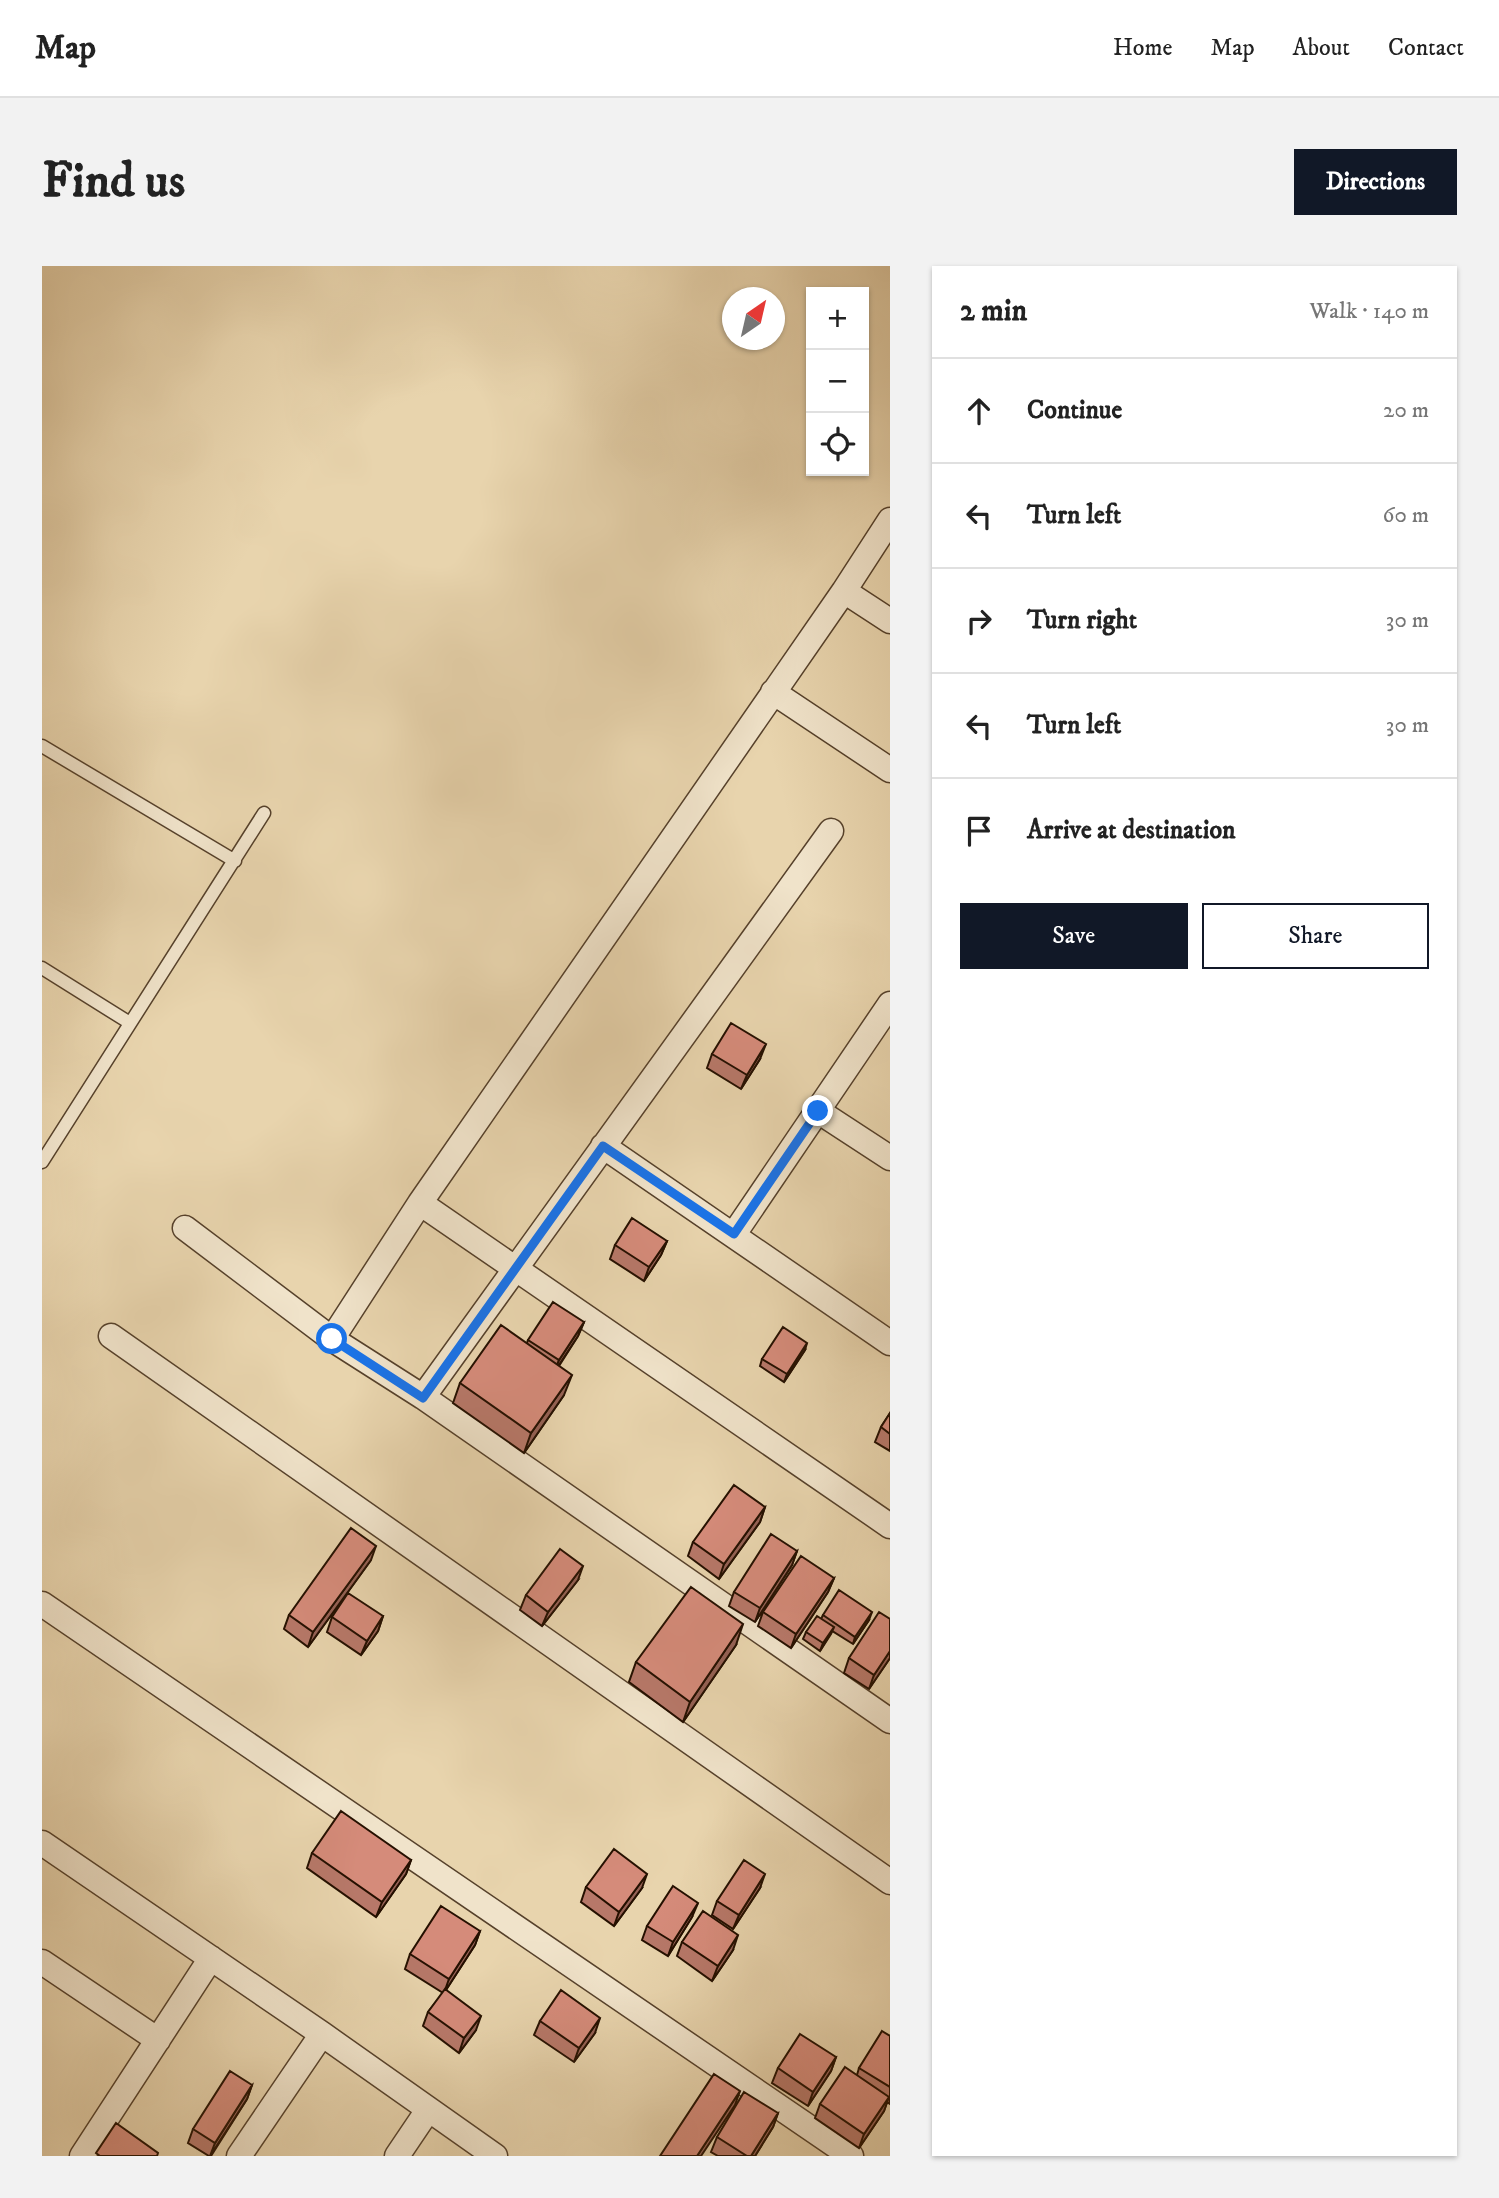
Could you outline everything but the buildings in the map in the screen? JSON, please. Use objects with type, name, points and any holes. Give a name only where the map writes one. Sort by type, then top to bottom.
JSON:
[{"type":"street","points":[[332,1339],[420,1203],[844,591],[890,520]]},
{"type":"street","points":[[844,591],[890,621]]},
{"type":"street","points":[[773,692],[890,770]]},
{"type":"street","points":[[423,1398],[831,831]]},
{"type":"street","points":[[734,1234],[890,1004]]},
{"type":"street","points":[[818,1111],[890,1158]]},
{"type":"street","points":[[603,1146],[890,1343]]},
{"type":"street","points":[[420,1203],[890,1526]]},
{"type":"street","points":[[185,1228],[332,1339],[423,1398],[890,1721]]},
{"type":"street","points":[[111,1336],[890,1882]]},
{"type":"street","points":[[42,1604],[851,2156]]},
{"type":"street","points":[[42,1843],[495,2156]]},
{"type":"street","points":[[82,2156],[211,1958]]},
{"type":"street","points":[[42,1962],[158,2040]]},
{"type":"street","points":[[239,2156],[322,2034]]},
{"type":"street","points":[[397,2156],[428,2110]]},
{"type":"lane","points":[[42,746],[235,861]]},
{"type":"lane","points":[[42,1162],[264,813]]},
{"type":"lane","points":[[42,968],[130,1023]]},
{"type":"route","points":[[332,1339],[423,1398],[603,1146],[734,1234],[818,1111]]}]
